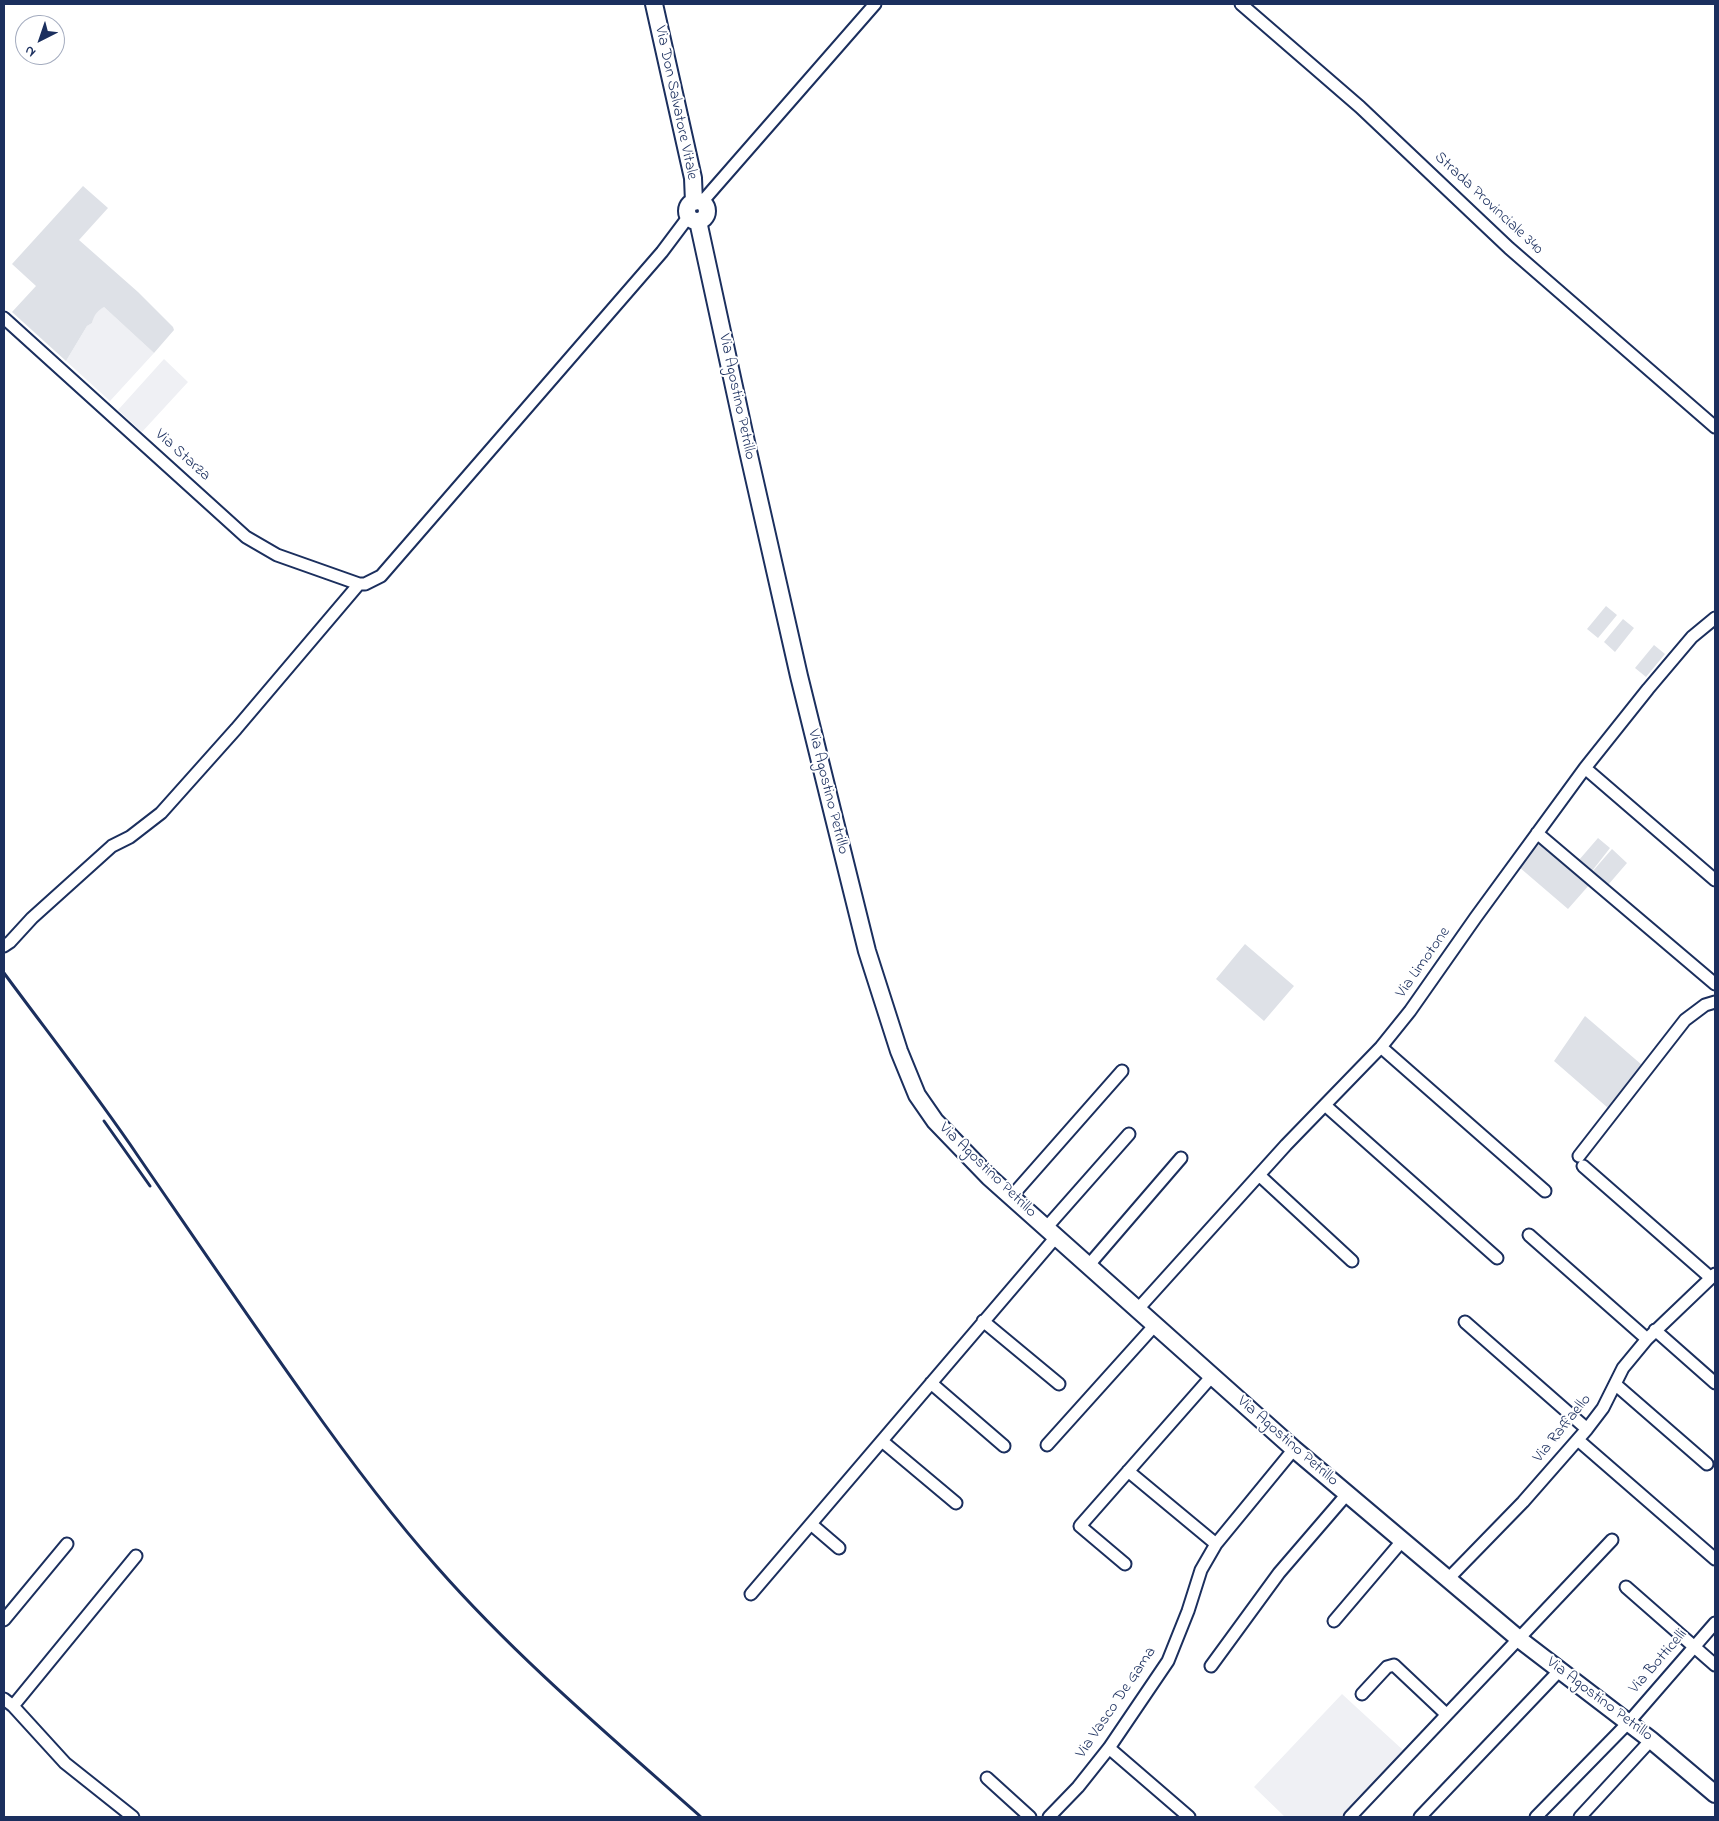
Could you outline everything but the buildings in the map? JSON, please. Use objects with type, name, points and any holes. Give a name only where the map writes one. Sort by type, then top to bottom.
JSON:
[{"type":"street","name":"Via Don Salvatore Vitale","points":[[654,4],[693,178],[697,216]]},
{"type":"street","points":[[4,946],[32,918],[112,846],[130,837],[161,813],[236,729],[359,584],[365,584],[381,576],[662,252],[697,216],[875,4]]},
{"type":"street","name":"Strada Provinciale 340","points":[[1241,4],[1360,107],[1509,248],[1715,427]]},
{"type":"street","name":"Via Agostino Petrillo","points":[[697,216],[799,676],[867,951],[896,1042],[917,1095],[935,1121],[989,1177],[1294,1449],[1519,1639],[1651,1740],[1715,1794]]},
{"type":"street","name":"Via Starza","points":[[4,318],[246,537],[277,554],[359,584]]},
{"type":"street","name":"Via Limotone","points":[[1137,1310],[1259,1175],[1381,1047],[1410,1011],[1536,833],[1585,768],[1692,637],[1715,618]]},
{"type":"street","points":[[1585,768],[1715,880]]},
{"type":"street","points":[[1536,833],[1715,984]]},
{"type":"street","points":[[1713,1276],[1581,1161],[1685,1020],[1705,1005],[1715,1002]]},
{"type":"street","points":[[1381,1047],[1545,1191]]},
{"type":"street","points":[[1011,1197],[1122,1071]]},
{"type":"street","points":[[1326,1106],[1497,1258]]},
{"type":"street","points":[[751,1594],[983,1321],[1129,1134]]},
{"type":"street","points":[[1088,1266],[1181,1158]]},
{"type":"street","points":[[1259,1175],[1352,1261]]},
{"type":"street","points":[[1529,1235],[1647,1339]]},
{"type":"street","name":"Via Raffaello","points":[[1448,1579],[1523,1502],[1578,1440],[1604,1408],[1623,1368],[1647,1339],[1713,1276]]},
{"type":"street","points":[[983,1321],[1059,1384]]},
{"type":"street","points":[[1465,1322],[1587,1429]]},
{"type":"street","points":[[1047,1445],[1155,1325]]},
{"type":"street","points":[[1655,1330],[1715,1382]]},
{"type":"street","points":[[1125,1564],[1080,1526],[1212,1376]]},
{"type":"street","points":[[931,1383],[1004,1446]]},
{"type":"street","points":[[1615,1384],[1707,1464]]},
{"type":"street","points":[[882,1440],[956,1503]]},
{"type":"street","points":[[1578,1440],[1715,1558]]},
{"type":"street","name":"Via Vasco De Gama","points":[[1049,1817],[1078,1787],[1109,1748],[1168,1661],[1188,1611],[1201,1570],[1216,1544],[1294,1449]]},
{"type":"street","points":[[1128,1471],[1216,1544]]},
{"type":"street","points":[[1212,1666],[1279,1573],[1347,1494]]},
{"type":"street","points":[[811,1524],[839,1548]]},
{"type":"street","points":[[1350,1817],[1612,1540]]},
{"type":"street","points":[[1334,1621],[1402,1541]]},
{"type":"street","points":[[4,1620],[67,1544]]},
{"type":"street","points":[[133,1817],[65,1763],[8,1703],[136,1556]]},
{"type":"street","points":[[1626,1587],[1715,1665]]},
{"type":"street","name":"Via Botticelli","points":[[1536,1817],[1628,1722],[1715,1624]]},
{"type":"street","points":[[1362,1694],[1387,1667],[1394,1665],[1446,1714]]},
{"type":"street","points":[[1420,1817],[1560,1670]]},
{"type":"street","points":[[1580,1817],[1651,1740]]},
{"type":"street","points":[[1109,1748],[1189,1817]]},
{"type":"street","points":[[986,1778],[1030,1817]]},
{"type":"shaded area","points":[[83,186],[108,208],[79,240],[138,292],[173,327],[174,330],[154,353],[104,307],[96,314],[92,323],[87,326],[66,361],[12,312],[36,286],[12,264]]},
{"type":"shaded area","points":[[104,307],[154,353],[110,401],[66,361],[87,326],[92,323],[93,316]]},
{"type":"shaded area","points":[[164,359],[188,382],[142,432],[118,410]]},
{"type":"shaded area","points":[[1606,606],[1617,615],[1598,638],[1587,629]]},
{"type":"shaded area","points":[[1623,619],[1634,628],[1615,652],[1604,642]]},
{"type":"shaded area","points":[[1654,645],[1665,654],[1646,677],[1635,668]]},
{"type":"shaded area","points":[[1598,838],[1610,848],[1592,871],[1579,860]]},
{"type":"shaded area","points":[[1541,842],[1590,884],[1568,909],[1519,867]]},
{"type":"shaded area","points":[[1612,849],[1627,863],[1608,885],[1592,872]]},
{"type":"shaded area","points":[[1245,944],[1294,986],[1264,1021],[1216,979]]},
{"type":"shaded area","points":[[1585,1016],[1642,1065],[1608,1108],[1554,1061]]},
{"type":"shaded area","points":[[1342,1694],[1404,1751],[1344,1817],[1285,1817],[1254,1787]]},
{"type":"railway","points":[[4,973],[122,1133],[320,1419],[402,1526],[437,1567],[499,1633],[599,1727],[701,1817]]},
{"type":"railway","points":[[104,1121],[150,1186]]}]
